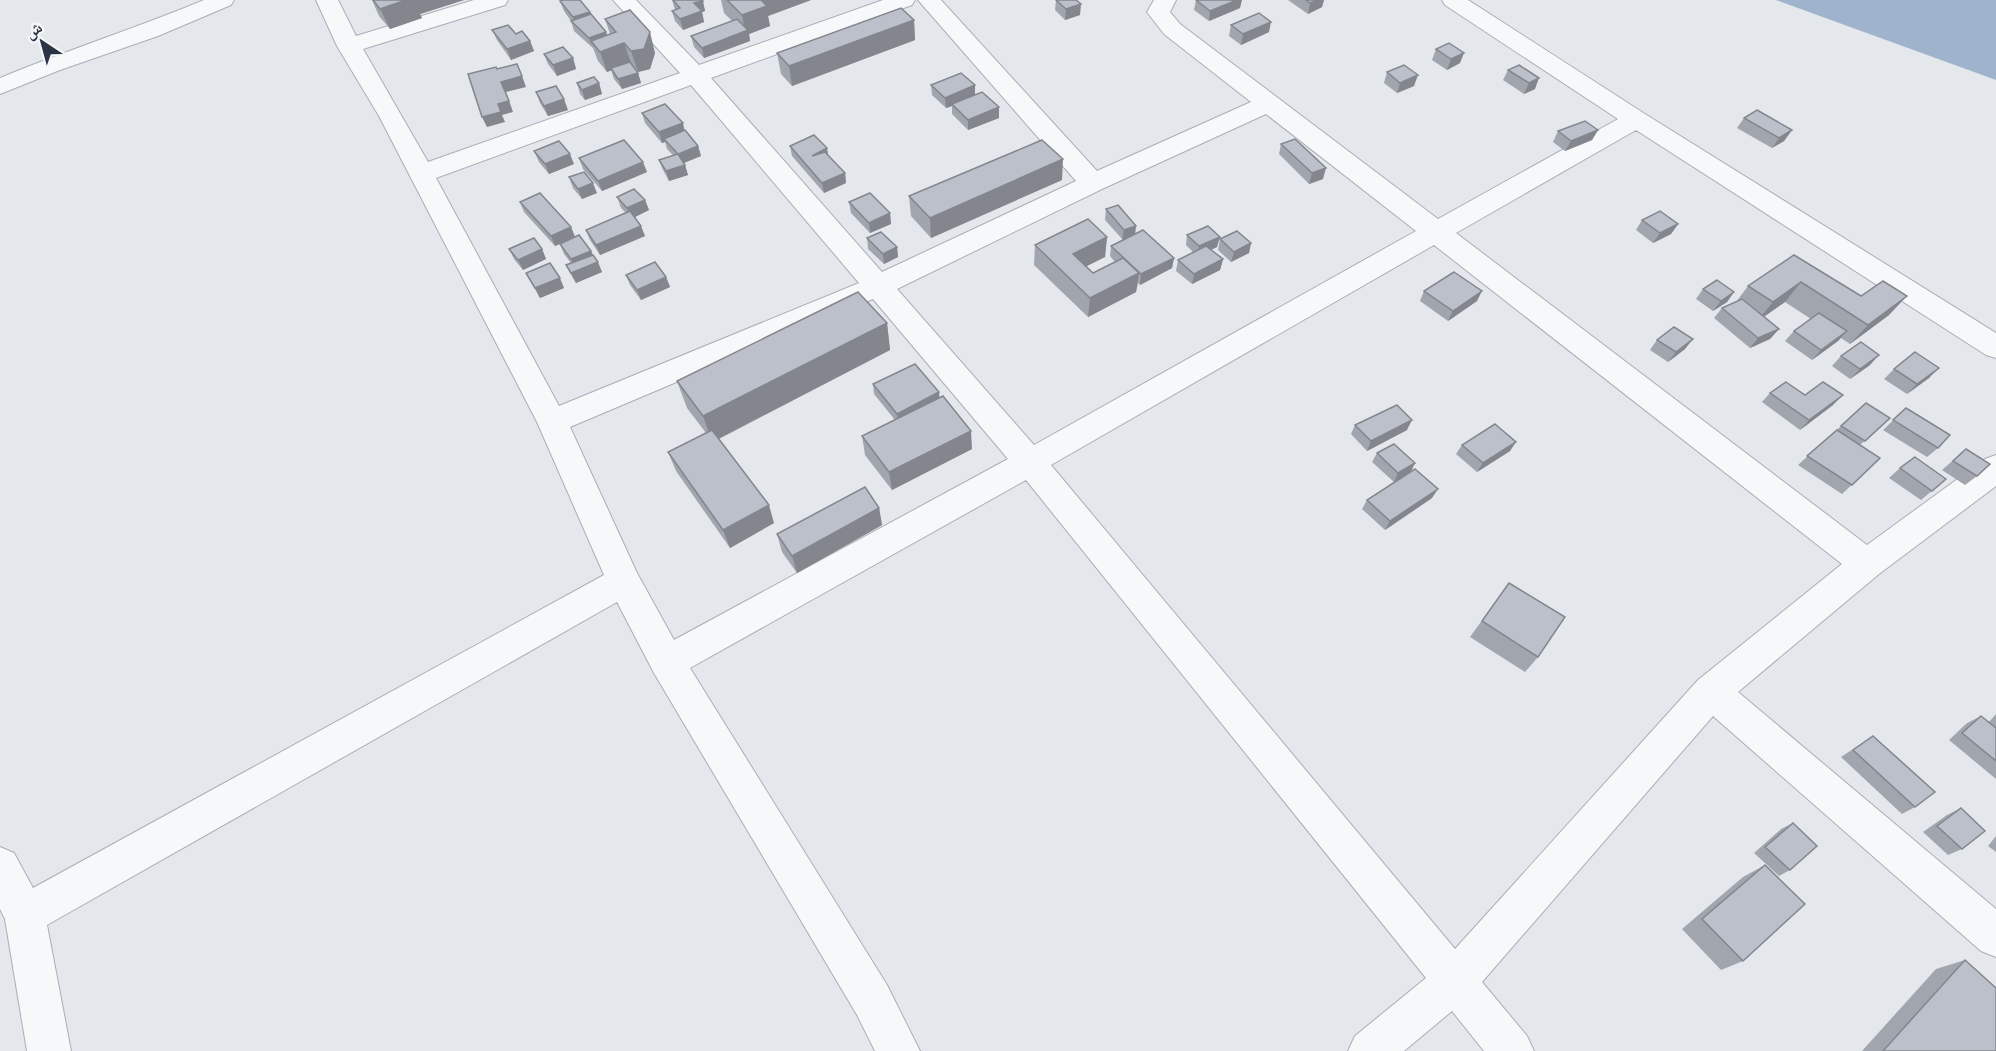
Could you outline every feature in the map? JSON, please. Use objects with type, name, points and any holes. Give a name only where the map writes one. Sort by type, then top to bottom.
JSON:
[{"type":"street","points":[[150,31],[161,0]]},
{"type":"street","points":[[0,87],[52,65],[150,31],[223,0]]},
{"type":"street","points":[[327,0],[350,46],[391,116],[552,422],[624,581],[667,662],[872,1000],[898,1051]]},
{"type":"street","points":[[350,46],[497,0]]},
{"type":"street","points":[[624,0],[696,76],[1030,462],[1512,1051]]},
{"type":"street","points":[[421,174],[904,0]]},
{"type":"street","points":[[929,0],[1093,183]]},
{"type":"street","points":[[1165,0],[1158,12],[1172,29],[1867,564]]},
{"type":"street","points":[[1454,0],[1636,119],[1996,347]]},
{"type":"street","points":[[552,422],[878,286],[1093,183],[1268,104]]},
{"type":"street","points":[[667,662],[1030,462],[1636,119]]},
{"type":"street","points":[[1370,1051],[1455,981],[1711,692],[1867,564],[1996,468]]},
{"type":"street","points":[[25,915],[624,581]]},
{"type":"street","points":[[1711,692],[1996,936]]},
{"type":"street","points":[[0,867],[25,915],[49,1051]]},
{"type":"water","points":[[1776,0],[1996,0],[1996,80]]},
{"type":"building","points":[[373,0],[406,0],[380,9]]},
{"type":"building","points":[[580,0],[590,12],[573,17],[560,1]]},
{"type":"building","points":[[673,0],[702,0],[694,3],[702,11],[680,19],[672,11],[680,8]]},
{"type":"building","points":[[727,0],[761,0],[767,6],[742,15]]},
{"type":"building","points":[[1056,0],[1076,0],[1081,4],[1066,9]]},
{"type":"building","points":[[1196,0],[1237,0],[1210,11]]},
{"type":"building","points":[[901,8],[914,20],[789,66],[777,53]]},
{"type":"building","points":[[630,10],[650,32],[644,49],[631,51],[624,43],[600,52],[591,41],[616,32],[605,19]]},
{"type":"building","points":[[1259,13],[1271,22],[1243,34],[1231,25]]},
{"type":"building","points":[[591,14],[606,32],[589,38],[571,21]]},
{"type":"building","points":[[737,19],[748,30],[702,48],[691,36]]},
{"type":"building","points":[[508,25],[516,34],[522,31],[530,41],[507,49],[492,30]]},
{"type":"building","points":[[1449,43],[1464,53],[1451,59],[1436,49]]},
{"type":"building","points":[[563,47],[573,58],[553,65],[544,54]]},
{"type":"building","points":[[630,62],[638,73],[618,79],[611,68]]},
{"type":"building","points":[[517,64],[522,76],[501,82],[509,101],[498,104],[501,112],[482,117],[468,74]]},
{"type":"building","points":[[1404,65],[1418,75],[1400,83],[1387,72]]},
{"type":"building","points":[[1519,65],[1539,78],[1529,83],[1508,70]]},
{"type":"building","points":[[961,73],[975,85],[945,98],[931,85]]},
{"type":"building","points":[[594,77],[599,83],[582,90],[577,83]]},
{"type":"building","points":[[556,86],[564,99],[544,106],[536,92]]},
{"type":"building","points":[[982,92],[999,107],[968,120],[952,104]]},
{"type":"building","points":[[665,104],[683,123],[659,132],[642,113]]},
{"type":"building","points":[[1757,110],[1792,130],[1779,138],[1744,118]]},
{"type":"building","points":[[1585,121],[1598,130],[1571,141],[1558,131]]},
{"type":"building","points":[[685,130],[698,146],[678,154],[664,139]]},
{"type":"building","points":[[814,135],[827,148],[812,156],[825,152],[845,173],[822,183],[790,146]]},
{"type":"building","points":[[1295,139],[1326,168],[1312,173],[1281,144]]},
{"type":"building","points":[[624,140],[643,162],[598,181],[579,158]]},
{"type":"building","points":[[1042,140],[1063,159],[930,218],[909,196]]},
{"type":"building","points":[[559,141],[570,154],[545,164],[534,151]]},
{"type":"building","points":[[678,154],[685,165],[666,171],[659,160]]},
{"type":"building","points":[[584,172],[593,183],[578,189],[569,177]]},
{"type":"building","points":[[634,189],[645,200],[627,208],[617,197]]},
{"type":"building","points":[[540,193],[571,227],[551,236],[520,202]]},
{"type":"building","points":[[870,193],[890,213],[869,223],[849,202]]},
{"type":"building","points":[[1118,205],[1136,226],[1124,230],[1106,209]]},
{"type":"building","points":[[630,211],[641,226],[596,245],[586,230]]},
{"type":"building","points":[[1660,211],[1678,224],[1660,233],[1642,220]]},
{"type":"building","points":[[1088,219],[1107,237],[1073,254],[1093,273],[1123,258],[1139,273],[1090,298],[1035,245]]},
{"type":"building","points":[[1208,226],[1220,237],[1199,246],[1187,235]]},
{"type":"building","points":[[1143,230],[1174,258],[1141,274],[1111,246]]},
{"type":"building","points":[[1237,231],[1251,243],[1234,252],[1220,239]]},
{"type":"building","points":[[881,232],[897,247],[883,254],[867,238]]},
{"type":"building","points":[[579,235],[591,251],[571,259],[560,244]]},
{"type":"building","points":[[534,238],[542,249],[518,260],[509,249]]},
{"type":"building","points":[[1206,246],[1223,259],[1194,274],[1178,260]]},
{"type":"building","points":[[593,255],[598,262],[571,273],[566,265]]},
{"type":"building","points":[[1794,255],[1861,296],[1883,281],[1907,296],[1868,325],[1801,282],[1773,302],[1748,286]]},
{"type":"building","points":[[655,262],[666,277],[637,290],[626,275]]},
{"type":"building","points":[[550,263],[560,278],[535,288],[526,273]]},
{"type":"building","points":[[1454,272],[1482,291],[1453,311],[1424,291]]},
{"type":"building","points":[[1717,280],[1734,292],[1721,301],[1703,289]]},
{"type":"building","points":[[858,292],[887,323],[703,416],[677,381]]},
{"type":"building","points":[[1742,299],[1779,329],[1758,338],[1722,308]]},
{"type":"building","points":[[1819,313],[1847,331],[1821,350],[1794,331]]},
{"type":"building","points":[[1674,327],[1693,339],[1676,352],[1657,340]]},
{"type":"building","points":[[1861,342],[1879,355],[1860,369],[1841,356]]},
{"type":"building","points":[[1915,352],[1939,368],[1917,384],[1894,369]]},
{"type":"building","points":[[915,364],[939,392],[897,414],[873,384]]},
{"type":"building","points":[[1786,382],[1805,395],[1823,382],[1843,395],[1809,420],[1770,393]]},
{"type":"building","points":[[943,396],[971,431],[889,472],[862,436]]},
{"type":"building","points":[[1866,403],[1890,418],[1865,441],[1841,426]]},
{"type":"building","points":[[1397,405],[1412,420],[1371,441],[1355,425]]},
{"type":"building","points":[[1906,408],[1950,435],[1938,448],[1893,420]]},
{"type":"building","points":[[1495,424],[1516,442],[1483,463],[1462,445]]},
{"type":"building","points":[[712,430],[769,505],[723,530],[668,452]]},
{"type":"building","points":[[1837,430],[1880,458],[1852,485],[1807,456]]},
{"type":"building","points":[[1394,444],[1415,463],[1398,473],[1377,453]]},
{"type":"building","points":[[1966,449],[1990,464],[1977,476],[1953,461]]},
{"type":"building","points":[[1915,457],[1946,479],[1932,491],[1900,468]]},
{"type":"building","points":[[1415,469],[1438,489],[1390,521],[1367,500]]},
{"type":"building","points":[[865,487],[879,508],[792,556],[777,534]]},
{"type":"building","points":[[1509,583],[1565,617],[1538,657],[1482,621]]},
{"type":"building","points":[[1981,716],[1996,728],[1996,761],[1962,733]]},
{"type":"building","points":[[1873,736],[1935,792],[1915,807],[1853,750]]},
{"type":"building","points":[[1961,808],[1985,831],[1962,849],[1937,826]]},
{"type":"building","points":[[1793,823],[1817,846],[1790,870],[1765,847]]},
{"type":"building","points":[[1765,865],[1805,904],[1743,961],[1702,919]]},
{"type":"building","points":[[1965,960],[1996,988],[1996,1051],[1883,1051]]}]
